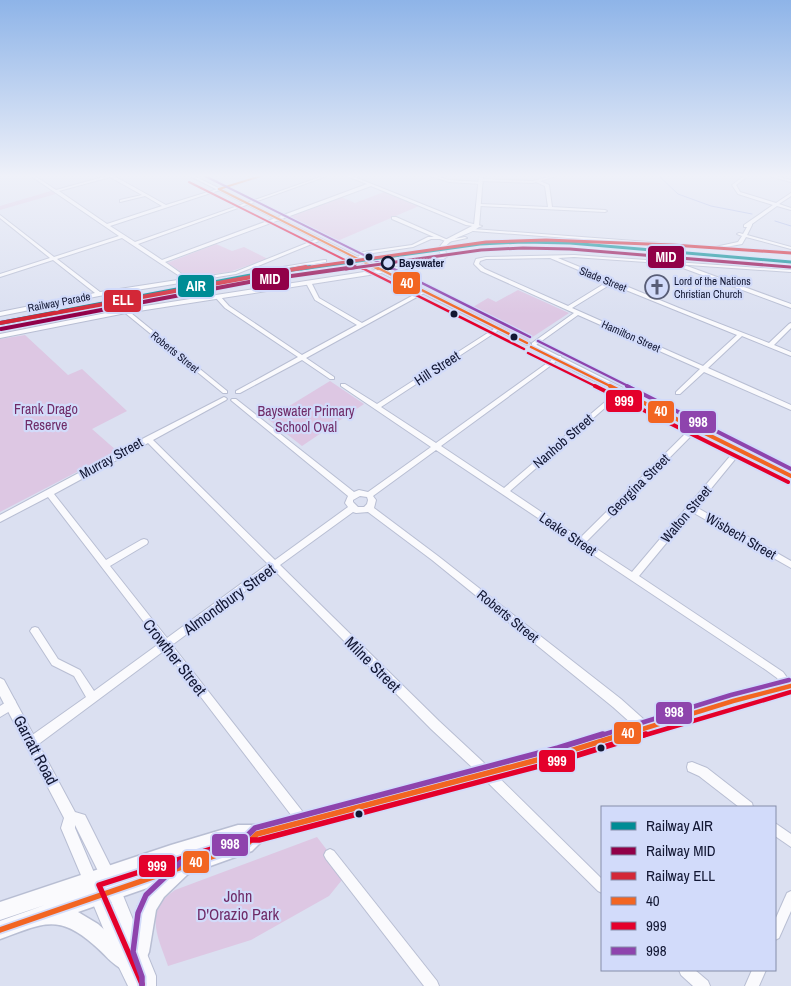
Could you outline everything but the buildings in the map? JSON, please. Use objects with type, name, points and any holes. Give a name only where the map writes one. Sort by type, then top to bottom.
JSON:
[{"type":"highway","points":[[0,911],[238,834],[257,834],[302,820],[487,774],[789,687]]},
{"type":"highway","points":[[0,930],[106,895],[246,845],[257,834]]},
{"type":"highway","points":[[48,915],[58,915],[82,922],[131,956],[147,906],[158,891],[184,867]]},
{"type":"main road","points":[[284,222],[532,345],[570,368],[575,368],[791,476]]},
{"type":"main road","points":[[451,242],[466,238],[478,227],[478,222]]},
{"type":"main road","points":[[0,336],[126,311],[309,282],[386,273],[440,260],[445,256],[443,250],[448,249],[451,242],[478,227]]},
{"type":"main road","points":[[298,229],[317,240],[329,244]]},
{"type":"main road","points":[[343,251],[360,258],[386,273]]},
{"type":"main road","name":"Garratt Road","points":[[0,684],[71,817],[68,828],[99,878],[131,956],[136,986]]},
{"type":"main road","name":"Garratt Road","points":[[131,956],[148,976],[148,986]]},
{"type":"street","points":[[7,222],[99,294]]},
{"type":"street","points":[[103,222],[188,280]]},
{"type":"street","points":[[107,225],[116,222]]},
{"type":"street","points":[[134,244],[197,222]]},
{"type":"street","points":[[162,262],[270,222]]},
{"type":"street","points":[[404,222],[451,242]]},
{"type":"street","points":[[466,222],[478,227],[517,233],[699,248],[720,248],[740,243],[742,234],[754,222]]},
{"type":"street","points":[[351,254],[413,243],[433,234]]},
{"type":"street","points":[[742,234],[791,248]]},
{"type":"street","points":[[0,276],[122,236]]},
{"type":"street","points":[[360,258],[365,253],[413,246],[430,238],[441,238]]},
{"type":"street","points":[[256,267],[317,240]]},
{"type":"street","points":[[553,256],[791,271]]},
{"type":"street","name":"Hamilton Street","points":[[553,256],[491,258],[477,261],[476,264],[479,268],[791,408]]},
{"type":"street","name":"Slade Street","points":[[553,256],[559,261],[791,354]]},
{"type":"street","name":"Railway Parade","points":[[3,313],[99,294],[236,274],[256,267],[263,270],[271,270],[324,261]]},
{"type":"street","points":[[676,263],[791,306]]},
{"type":"street","points":[[309,282],[317,299],[361,325]]},
{"type":"street","points":[[568,308],[611,282]]},
{"type":"street","points":[[224,396],[233,390],[238,392],[423,292]]},
{"type":"street","points":[[218,297],[227,307],[303,356],[332,378]]},
{"type":"street","points":[[0,307],[3,313]]},
{"type":"street","name":"Roberts Street","points":[[126,311],[224,396]]},
{"type":"street","points":[[532,345],[577,312]]},
{"type":"street","points":[[770,346],[791,325]]},
{"type":"street","name":"Hill Street","points":[[377,407],[497,329]]},
{"type":"street","points":[[678,393],[741,334]]},
{"type":"street","points":[[352,495],[359,493],[369,495],[557,359]]},
{"type":"street","name":"Leake Street","points":[[344,385],[780,675],[789,687]]},
{"type":"street","name":"Nanhob Street","points":[[505,491],[622,391]]},
{"type":"street","points":[[234,400],[239,395],[238,392]]},
{"type":"street","points":[[224,396],[234,400],[352,495]]},
{"type":"street","name":"Murray Street","points":[[0,519],[224,396]]},
{"type":"street","name":"Georgina Street","points":[[581,542],[695,428]]},
{"type":"street","name":"Milne Street","points":[[148,439],[435,726],[487,774],[601,886]]},
{"type":"street","name":"Walton Street","points":[[632,577],[739,450]]},
{"type":"street","name":"Crowther Street","points":[[49,493],[302,820]]},
{"type":"street","points":[[352,495],[349,503],[352,508],[360,510],[368,508],[372,503],[369,495]]},
{"type":"street","name":"Almondbury Street","points":[[32,742],[352,508]]},
{"type":"street","name":"Roberts Street","points":[[368,508],[435,558],[575,669],[637,719],[645,728]]},
{"type":"street","name":"Wisbech Street","points":[[691,508],[791,565]]},
{"type":"street","points":[[104,565],[144,542]]},
{"type":"street","points":[[35,630],[55,662],[78,673],[92,697]]},
{"type":"street","points":[[0,712],[11,704]]},
{"type":"street","points":[[692,767],[703,772],[747,806]]},
{"type":"street","points":[[776,829],[791,841]]},
{"type":"street","points":[[330,855],[432,986]]},
{"type":"street","points":[[776,932],[791,897]]},
{"type":"street","points":[[687,971],[703,986]]},
{"type":"street","points":[[752,986],[759,971]]},
{"type":"green space","points":[[297,222],[382,222],[335,242]]},
{"type":"green space","points":[[216,244],[232,251],[244,247],[268,259],[229,272],[189,277],[167,263]]},
{"type":"green space","points":[[518,290],[569,313],[528,340],[468,310],[488,298],[496,302]]},
{"type":"green space","name":"Frank Drago Reserve","points":[[25,335],[68,375],[82,369],[127,411],[92,429],[117,451],[0,512],[0,339]]},
{"type":"green space","name":"Bayswater Primary School Oval","points":[[330,381],[364,404],[302,446],[268,419]]},
{"type":"green space","name":"John D'Orazio Park","points":[[317,837],[346,875],[329,896],[251,940],[168,966],[157,935],[156,925],[159,907],[165,898],[175,890]]},
{"type":"waterway","points":[[778,222],[791,226]]},
{"type":"railway","points":[[0,327],[166,294],[296,275]]},
{"type":"rail line","name":"ELL","points":[[0,323],[295,269],[486,242],[546,240],[673,245],[791,253]]},
{"type":"rail line","name":"AIR","points":[[0,323],[248,276],[480,244],[523,242],[570,243],[791,262]]},
{"type":"rail line","name":"MID","points":[[1,329],[249,282],[481,250],[523,248],[570,249],[790,267]]},
{"type":"transit line","name":"999","points":[[269,222],[524,349]]},
{"type":"transit line","name":"40","points":[[285,222],[527,343]]},
{"type":"transit line","name":"998","points":[[298,222],[530,337]]},
{"type":"transit line","name":"998","points":[[538,341],[791,469]]},
{"type":"transit line","name":"40","points":[[531,347],[791,476]]},
{"type":"transit line","name":"999","points":[[528,353],[788,482]]},
{"type":"transit line","name":"998","points":[[142,986],[142,977],[133,952],[138,913],[146,895],[181,862],[243,840],[255,828],[558,748],[731,695],[789,680]]},
{"type":"transit line","name":"40","points":[[0,930],[246,845],[257,834],[560,754],[733,701],[791,686]]},
{"type":"transit line","name":"999","points":[[142,984],[99,885],[239,840],[259,840],[562,760],[735,707],[791,692]]},
{"type":"place","name":"Bayswater","points":[[388,263]]},
{"type":"place","name":"Lord of the Nations Christian Church","points":[[657,287]]}]
